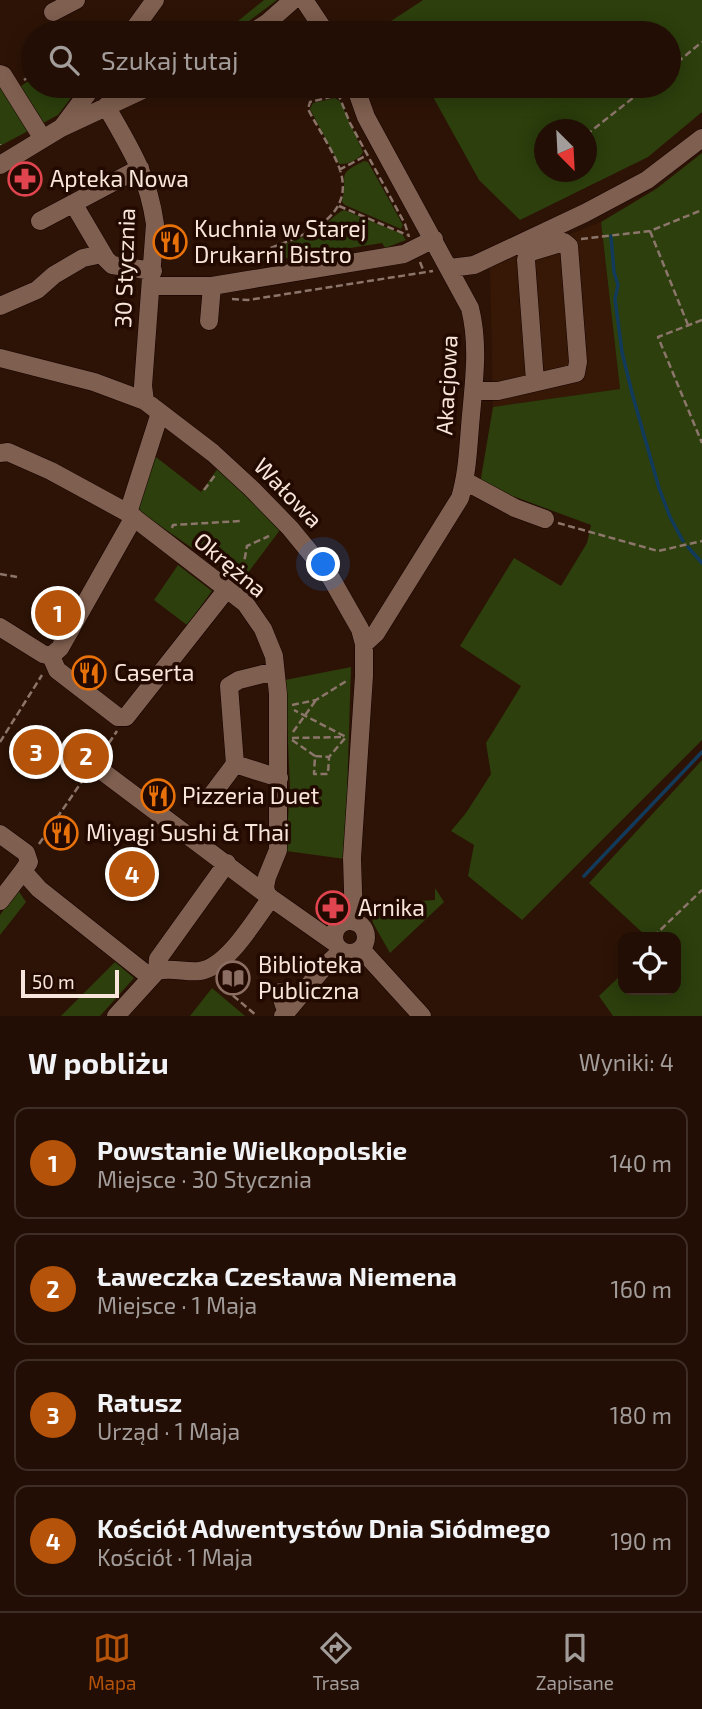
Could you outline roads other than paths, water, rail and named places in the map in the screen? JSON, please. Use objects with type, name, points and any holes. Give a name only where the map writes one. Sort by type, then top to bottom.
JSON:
[{"type":"street","points":[[53,12],[76,0]]},
{"type":"street","points":[[269,21],[293,0]]},
{"type":"street","points":[[304,0],[319,21]]},
{"type":"street","points":[[132,21],[148,3]]},
{"type":"street","points":[[0,74],[4,75],[43,139]]},
{"type":"street","points":[[61,128],[84,98]]},
{"type":"street","points":[[0,164],[116,98]]},
{"type":"street","name":"Akacjowa","points":[[359,98],[366,117],[470,308],[476,355],[465,481],[460,498],[376,633],[364,643]]},
{"type":"street","name":"30 Stycznia","points":[[106,106],[140,168],[152,198],[156,228],[143,386],[145,401]]},
{"type":"street","points":[[450,268],[474,265],[585,213],[647,180],[702,138]]},
{"type":"street","points":[[40,221],[140,168]]},
{"type":"street","points":[[73,203],[102,254],[112,265],[152,279],[212,290],[390,256],[410,243],[434,239]]},
{"type":"street","points":[[474,391],[498,391],[576,373],[578,362],[569,246],[564,242],[528,253],[526,260],[534,382]]},
{"type":"street","points":[[0,306],[37,290],[54,275],[83,258],[102,254]]},
{"type":"street","points":[[209,321],[212,290]]},
{"type":"street","name":"Wałowa","points":[[0,358],[94,382],[145,401],[224,463],[290,528],[331,578],[360,629],[364,643],[352,858],[354,922]]},
{"type":"street","points":[[51,658],[66,637],[133,517],[160,413]]},
{"type":"street","name":"Okrężna","points":[[0,453],[8,452],[51,471],[133,517],[245,603],[263,629],[274,656],[278,694],[278,850],[265,887],[269,896]]},
{"type":"street","points":[[465,481],[515,508],[545,519]]},
{"type":"street","points":[[0,627],[51,658],[57,670],[118,717],[128,715],[227,589]]},
{"type":"street","points":[[211,796],[235,764],[229,685],[275,671]]},
{"type":"street","points":[[235,764],[278,778]]},
{"type":"street","points":[[94,765],[338,947],[350,953],[361,949],[366,933],[363,928],[354,922],[345,922],[337,928],[334,933],[338,947]]},
{"type":"street","points":[[0,834],[26,853],[26,865],[39,889],[153,974]]},
{"type":"street","points":[[116,1016],[153,974],[158,959],[225,862]]},
{"type":"street","points":[[0,901],[26,865]]},
{"type":"street","points":[[153,974],[172,969],[201,971],[217,964],[243,936],[269,896]]},
{"type":"street","points":[[286,1013],[338,947]]},
{"type":"street","points":[[361,949],[422,1016]]},
{"type":"street","points":[[280,992],[286,1013]]},
{"type":"waterway","points":[[611,236],[614,272],[618,285],[615,299],[622,352],[659,488],[683,541]]},
{"type":"waterway","points":[[688,547],[702,563]]},
{"type":"waterway","points":[[584,876],[702,752]]},
{"type":"place","name":"Apteka Nowa","points":[[25,179]]},
{"type":"place","name":"Kuchnia w Starej Drukarni Bistro","points":[[170,242]]},
{"type":"place","name":"Powstanie Wielkopolskie","points":[[58,613]]},
{"type":"place","name":"Caserta","points":[[89,673]]},
{"type":"place","name":"Ratusz","points":[[36,752]]},
{"type":"place","name":"Ławeczka Czesława Niemena","points":[[86,756]]},
{"type":"place","name":"Pizzeria Duet","points":[[158,796]]},
{"type":"place","name":"Miyagi Sushi & Thai","points":[[61,833]]},
{"type":"place","name":"Kościół Adwentystów Dnia Siódmego","points":[[132,874]]},
{"type":"place","name":"Arnika","points":[[333,908]]},
{"type":"place","name":"Biblioteka Publiczna","points":[[233,978]]}]
